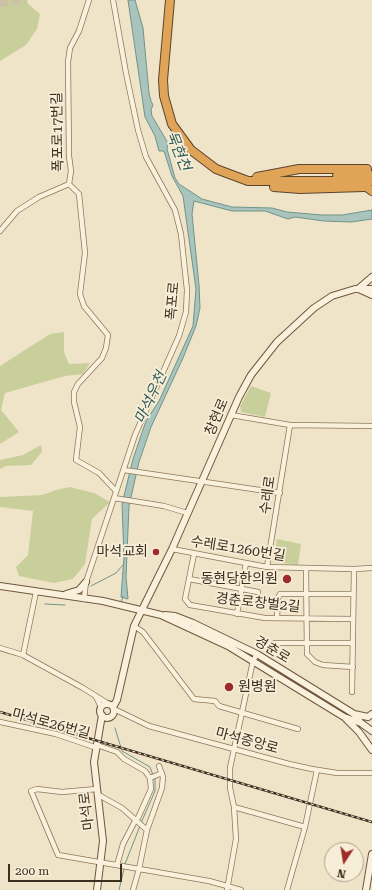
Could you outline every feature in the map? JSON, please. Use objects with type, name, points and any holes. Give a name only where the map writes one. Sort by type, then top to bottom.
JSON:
[{"type":"highway","points":[[170,0],[163,80],[164,96],[172,124],[191,150],[205,162],[230,176],[266,186],[300,189],[371,181]]},
{"type":"highway","points":[[176,0],[167,78],[169,98],[177,124],[192,147],[207,159],[236,174],[277,179],[371,181]]},
{"type":"highway","points":[[257,177],[299,169],[362,170],[372,163]]},
{"type":"highway","points":[[362,170],[371,181]]},
{"type":"street","name":"폭포로17번길","points":[[0,230],[17,211],[39,197],[69,184],[71,171],[69,156],[68,62],[70,48],[79,31],[89,0]]},
{"type":"street","name":"폭포로","points":[[84,599],[86,582],[116,491],[126,471],[143,415],[179,336],[186,312],[188,290],[181,234],[175,210],[146,157],[138,130],[113,0]]},
{"type":"street","points":[[69,184],[79,194],[85,253],[80,294],[84,306],[108,335],[106,348],[102,358],[78,384],[74,392],[74,402],[80,427],[76,460],[98,473],[116,491]]},
{"type":"street","points":[[372,277],[358,289],[372,295]]},
{"type":"street","name":"창현로","points":[[142,609],[172,549],[187,513],[251,375],[277,342],[314,308],[332,296],[358,289],[372,289]]},
{"type":"street","points":[[232,416],[290,425],[372,426]]},
{"type":"street","name":"수레로","points":[[268,567],[290,425]]},
{"type":"street","points":[[126,471],[280,493]]},
{"type":"street","points":[[114,498],[164,506],[187,513]]},
{"type":"street","name":"수레로1260번길","points":[[172,549],[268,567],[372,568]]},
{"type":"street","name":"경춘로창벌2길","points":[[194,554],[185,599],[187,604],[237,614],[277,618],[353,619]]},
{"type":"street","points":[[237,614],[246,563]]},
{"type":"street","points":[[306,568],[307,654],[315,662],[330,666],[353,667]]},
{"type":"street","points":[[352,692],[354,569]]},
{"type":"street","name":"경춘로창벌2길","points":[[189,579],[258,592]]},
{"type":"street","points":[[62,596],[79,590],[86,582]]},
{"type":"street","points":[[0,586],[84,599]]},
{"type":"street","points":[[22,655],[36,592]]},
{"type":"street","points":[[277,618],[278,598],[280,594],[353,594]]},
{"type":"street","name":"경춘로","points":[[84,599],[114,603],[175,616],[193,623],[257,654],[354,714],[361,723],[372,731]]},
{"type":"street","points":[[100,730],[113,712],[134,626],[142,609]]},
{"type":"street","name":"경춘로","points":[[161,614],[206,635],[253,660],[344,717],[361,723]]},
{"type":"street","points":[[134,626],[143,632],[194,699],[212,701],[220,706],[298,729]]},
{"type":"street","points":[[275,643],[353,643]]},
{"type":"street","points":[[0,648],[22,655],[95,695],[107,703],[113,712]]},
{"type":"street","points":[[227,888],[236,848],[234,807],[230,776],[234,749],[253,660],[257,654]]},
{"type":"street","points":[[95,695],[102,715],[113,712]]},
{"type":"street","points":[[100,707],[107,703]]},
{"type":"street","name":"마석중앙로","points":[[113,712],[121,712],[148,726],[317,770],[372,773]]},
{"type":"street","points":[[354,714],[368,717],[372,714]]},
{"type":"street","name":"마석로","points":[[97,890],[103,841],[94,762],[102,715]]},
{"type":"street","points":[[344,717],[360,732],[372,750]]},
{"type":"street","name":"마석로26번길","points":[[0,722],[56,734],[117,752],[124,759],[145,771],[151,778]]},
{"type":"street","points":[[133,890],[139,869],[145,829],[162,788],[159,766]]},
{"type":"street","points":[[287,890],[305,826],[317,770]]},
{"type":"street","points":[[116,865],[124,844],[151,790],[151,778],[160,774]]},
{"type":"street","points":[[145,829],[122,808],[97,792],[31,791],[58,855],[208,881],[227,888],[241,890]]},
{"type":"street","points":[[234,807],[305,826]]},
{"type":"street","points":[[366,890],[372,854]]},
{"type":"green space","points":[[0,0],[27,0],[28,4],[40,14],[37,29],[26,45],[0,61]]},
{"type":"green space","points":[[64,332],[64,352],[69,364],[90,363],[83,374],[65,376],[5,393],[1,410],[19,432],[0,444],[0,366],[50,334]]},
{"type":"green space","points":[[251,386],[271,393],[265,417],[241,412],[240,406]]},
{"type":"green space","points":[[41,445],[42,452],[31,465],[6,466],[0,469],[0,460],[23,455]]},
{"type":"green space","points":[[70,487],[94,493],[110,502],[92,519],[85,564],[73,579],[54,583],[19,576],[16,567],[28,555],[33,511],[0,507],[0,497],[42,495]]},
{"type":"green space","points":[[277,539],[301,544],[298,565],[273,562]]},
{"type":"water","points":[[128,0],[135,0],[143,28],[149,93],[153,105],[151,110],[152,116],[168,143],[167,149],[175,178],[179,184],[202,199],[232,207],[272,208],[287,212],[322,215],[342,215],[372,210],[372,219],[351,222],[324,221],[295,217],[288,219],[265,211],[232,211],[194,201],[192,214],[200,308],[196,326],[151,427],[139,462],[129,506],[126,577],[128,599],[121,597],[124,557],[122,504],[133,459],[146,421],[159,401],[193,326],[196,289],[183,196],[172,176],[164,151],[159,151],[155,136],[145,117]]},
{"type":"waterway","points":[[91,586],[116,573],[123,565]]},
{"type":"waterway","name":"마석우천","points":[[121,603],[123,596]]},
{"type":"waterway","points":[[45,604],[65,605]]},
{"type":"waterway","name":"마석우천","points":[[115,728],[122,751],[150,767],[153,775]]},
{"type":"waterway","name":"마석우천","points":[[141,823],[155,791],[155,778]]},
{"type":"waterway","name":"마석우천","points":[[125,864],[140,826]]},
{"type":"waterway","name":"마석우천","points":[[119,890],[124,869]]},
{"type":"tunnel","points":[[0,3],[25,0]]},
{"type":"railway","points":[[0,712],[372,822]]},
{"type":"place","name":"마석교회","points":[[156,552]]},
{"type":"place","name":"동현당한의원","points":[[287,579]]},
{"type":"place","name":"원병원","points":[[229,687]]},
{"type":"water label","name":"묵현천","points":[[178,151]]}]
